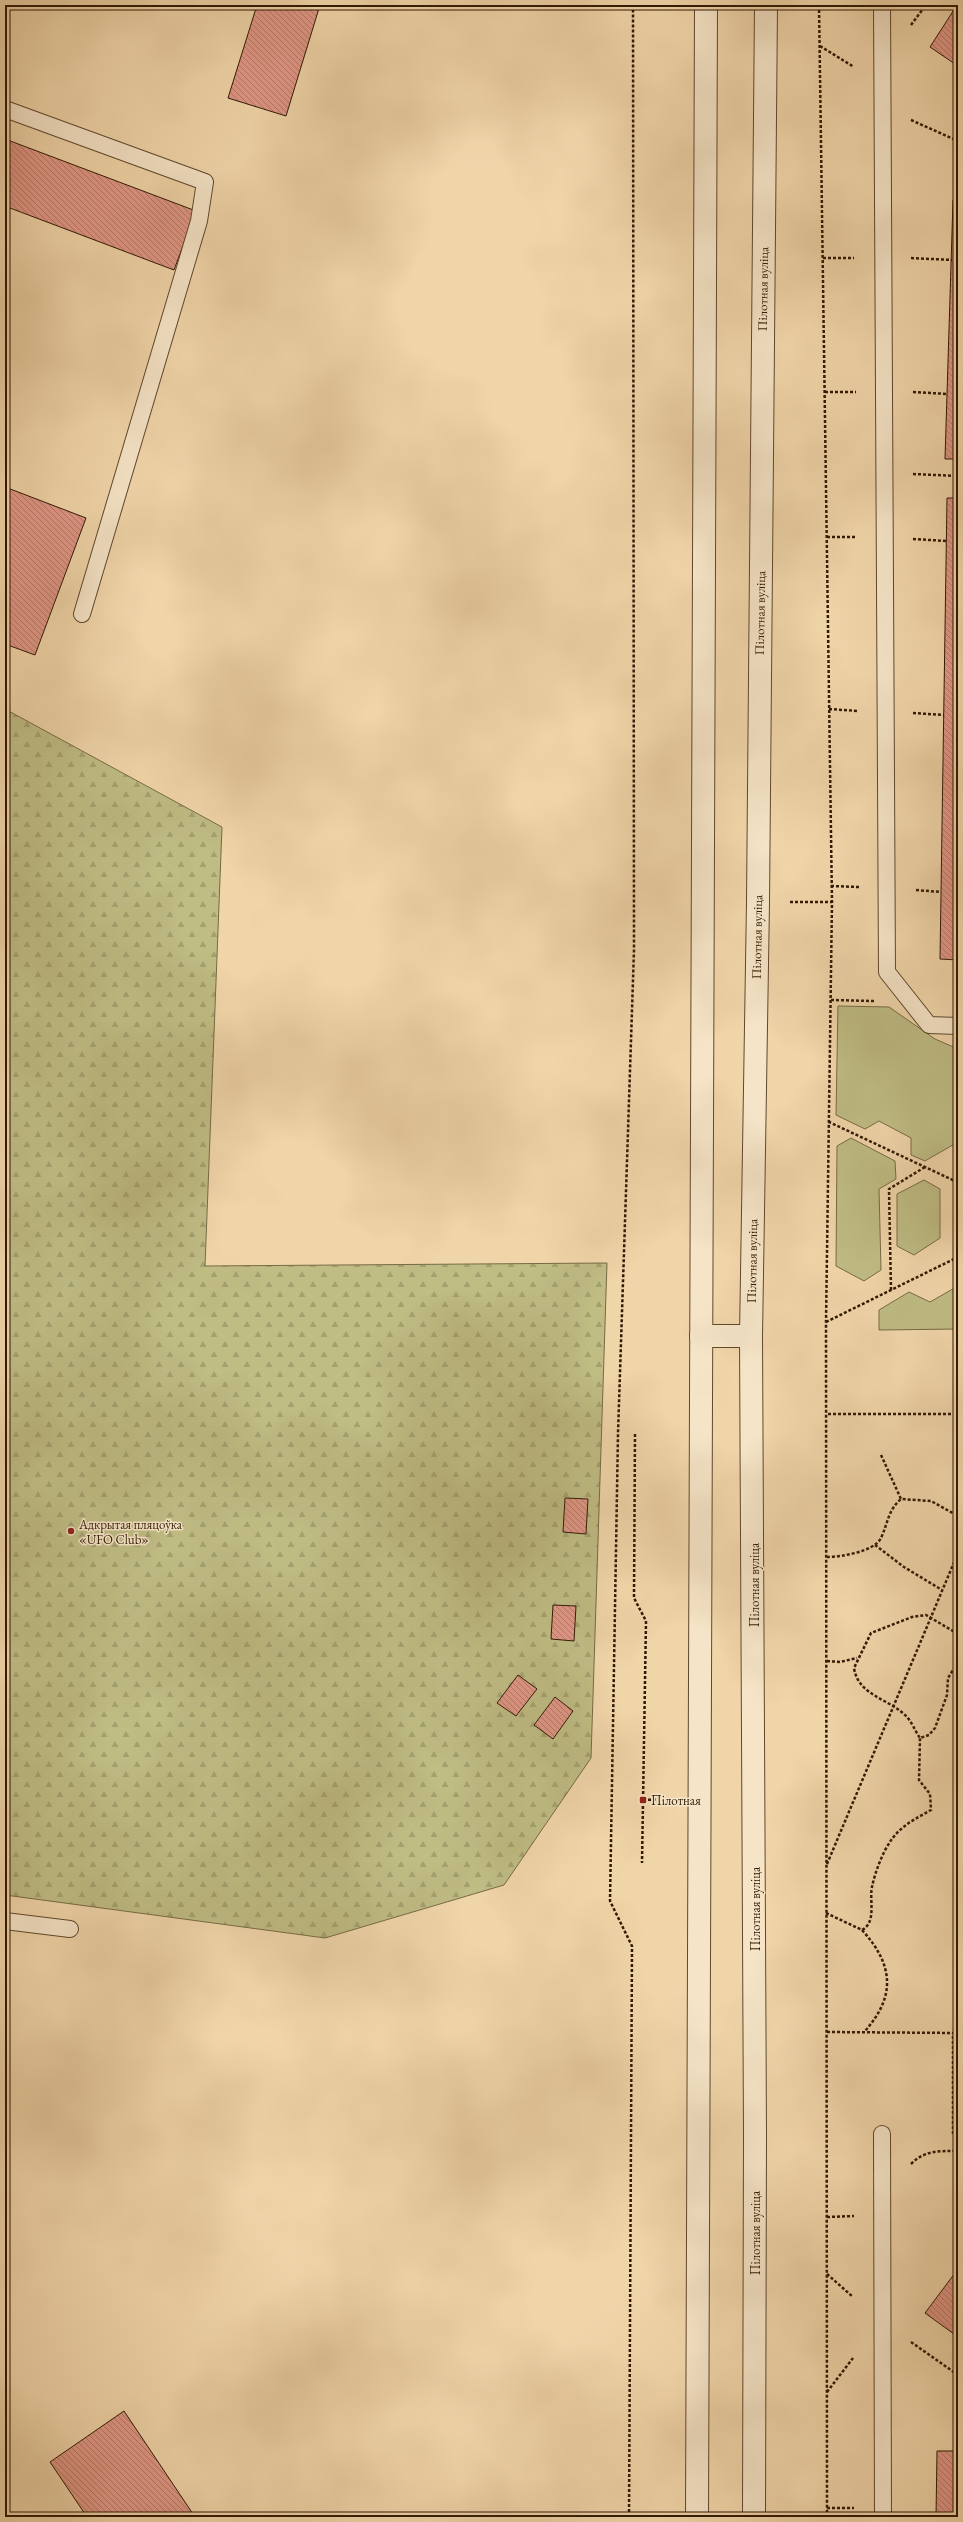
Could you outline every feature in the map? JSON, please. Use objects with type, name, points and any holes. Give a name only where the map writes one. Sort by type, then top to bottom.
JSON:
[{"type":"street","points":[[697,2517],[706,5]]},
{"type":"street","name":"Пілотная вуліца","points":[[754,2517],[755,2110],[751,1336],[758,902],[766,5]]},
{"type":"street","points":[[701,1336],[751,1336]]},
{"type":"lane","points":[[882,5],[886,972],[929,1025],[958,1026]]},
{"type":"lane","points":[[5,109],[205,182],[199,221],[82,614]]},
{"type":"lane","points":[[5,1921],[70,1929]]},
{"type":"lane","points":[[882,2134],[883,2517]]},
{"type":"path","points":[[630,2517],[632,1946],[610,1901],[618,1425],[634,950],[633,5]]},
{"type":"path","points":[[819,5],[832,902],[826,1322],[828,1414],[826,1913],[827,2517]]},
{"type":"path","points":[[909,27],[926,5]]},
{"type":"path","points":[[906,117],[958,141]]},
{"type":"path","points":[[907,474],[958,476]]},
{"type":"path","points":[[758,902],[832,902]]},
{"type":"path","points":[[829,1122],[957,1182],[956,1258],[958,1262]]},
{"type":"path","points":[[891,1290],[889,1189],[925,1167]]},
{"type":"path","points":[[826,1322],[956,1258]]},
{"type":"path","points":[[828,1414],[958,1414]]},
{"type":"path","points":[[635,1434],[634,1598],[646,1621],[642,1863]]},
{"type":"path","points":[[882,1455],[901,1499]]},
{"type":"path","points":[[827,1557],[851,1556],[875,1546],[881,1539],[893,1506],[901,1499],[931,1501],[958,1516]]},
{"type":"path","points":[[875,1546],[904,1567],[942,1590]]},
{"type":"path","points":[[827,1865],[958,1553]]},
{"type":"path","points":[[862,1930],[866,1927],[870,1919],[871,1889],[891,1840],[907,1824],[931,1810],[930,1794],[919,1780],[920,1738],[906,1716],[894,1705],[865,1690],[858,1682],[854,1668],[871,1634],[877,1630],[912,1617],[926,1615],[958,1634]]},
{"type":"path","points":[[827,1661],[840,1662],[858,1658]]},
{"type":"path","points":[[920,1738],[929,1735],[935,1728],[947,1695],[948,1678],[958,1662]]},
{"type":"path","points":[[826,1913],[862,1930],[876,1946],[888,1971],[888,1988],[885,1997],[864,2032]]},
{"type":"path","points":[[827,2032],[958,2032]]},
{"type":"path","points":[[953,2032],[953,2134]]},
{"type":"green space","points":[[5,709],[222,827],[205,1266],[607,1263],[591,1758],[504,1885],[325,1938],[5,1895]]},
{"type":"green space","points":[[838,1006],[889,1007],[935,1039],[958,1049],[958,1142],[925,1161],[911,1155],[911,1138],[879,1121],[865,1129],[836,1115]]},
{"type":"green space","points":[[851,1138],[895,1161],[896,1179],[879,1189],[881,1270],[864,1281],[836,1266],[837,1146]]},
{"type":"green space","points":[[924,1180],[940,1189],[940,1238],[914,1255],[897,1246],[897,1194]]},
{"type":"green space","points":[[958,1286],[958,1329],[879,1330],[879,1310],[909,1292],[930,1302]]},
{"type":"building","points":[[257,5],[320,5],[286,116],[228,98]]},
{"type":"building","points":[[958,5],[958,66],[930,47]]},
{"type":"building","points":[[5,139],[196,211],[174,270],[10,208],[5,220]]},
{"type":"building","points":[[953,200],[958,200],[958,459],[945,459]]},
{"type":"building","points":[[5,487],[86,518],[35,655],[5,644]]},
{"type":"building","points":[[947,498],[958,498],[958,960],[940,959]]},
{"type":"building","points":[[565,1498],[588,1499],[586,1534],[563,1532]]},
{"type":"building","points":[[553,1605],[576,1606],[574,1641],[551,1639]]},
{"type":"building","points":[[518,1675],[537,1689],[516,1716],[497,1703]]},
{"type":"building","points":[[555,1697],[573,1711],[553,1739],[534,1725]]},
{"type":"building","points":[[958,2269],[958,2337],[925,2313]]},
{"type":"building","points":[[124,2411],[195,2517],[87,2517],[50,2462]]},
{"type":"building","points":[[937,2451],[958,2451],[958,2517],[936,2517]]},
{"type":"place","name":"Адкрытая пляцоўка «UFO Club»","points":[[71,1531]]},
{"type":"place","name":"Пілотная","points":[[643,1800]]}]
